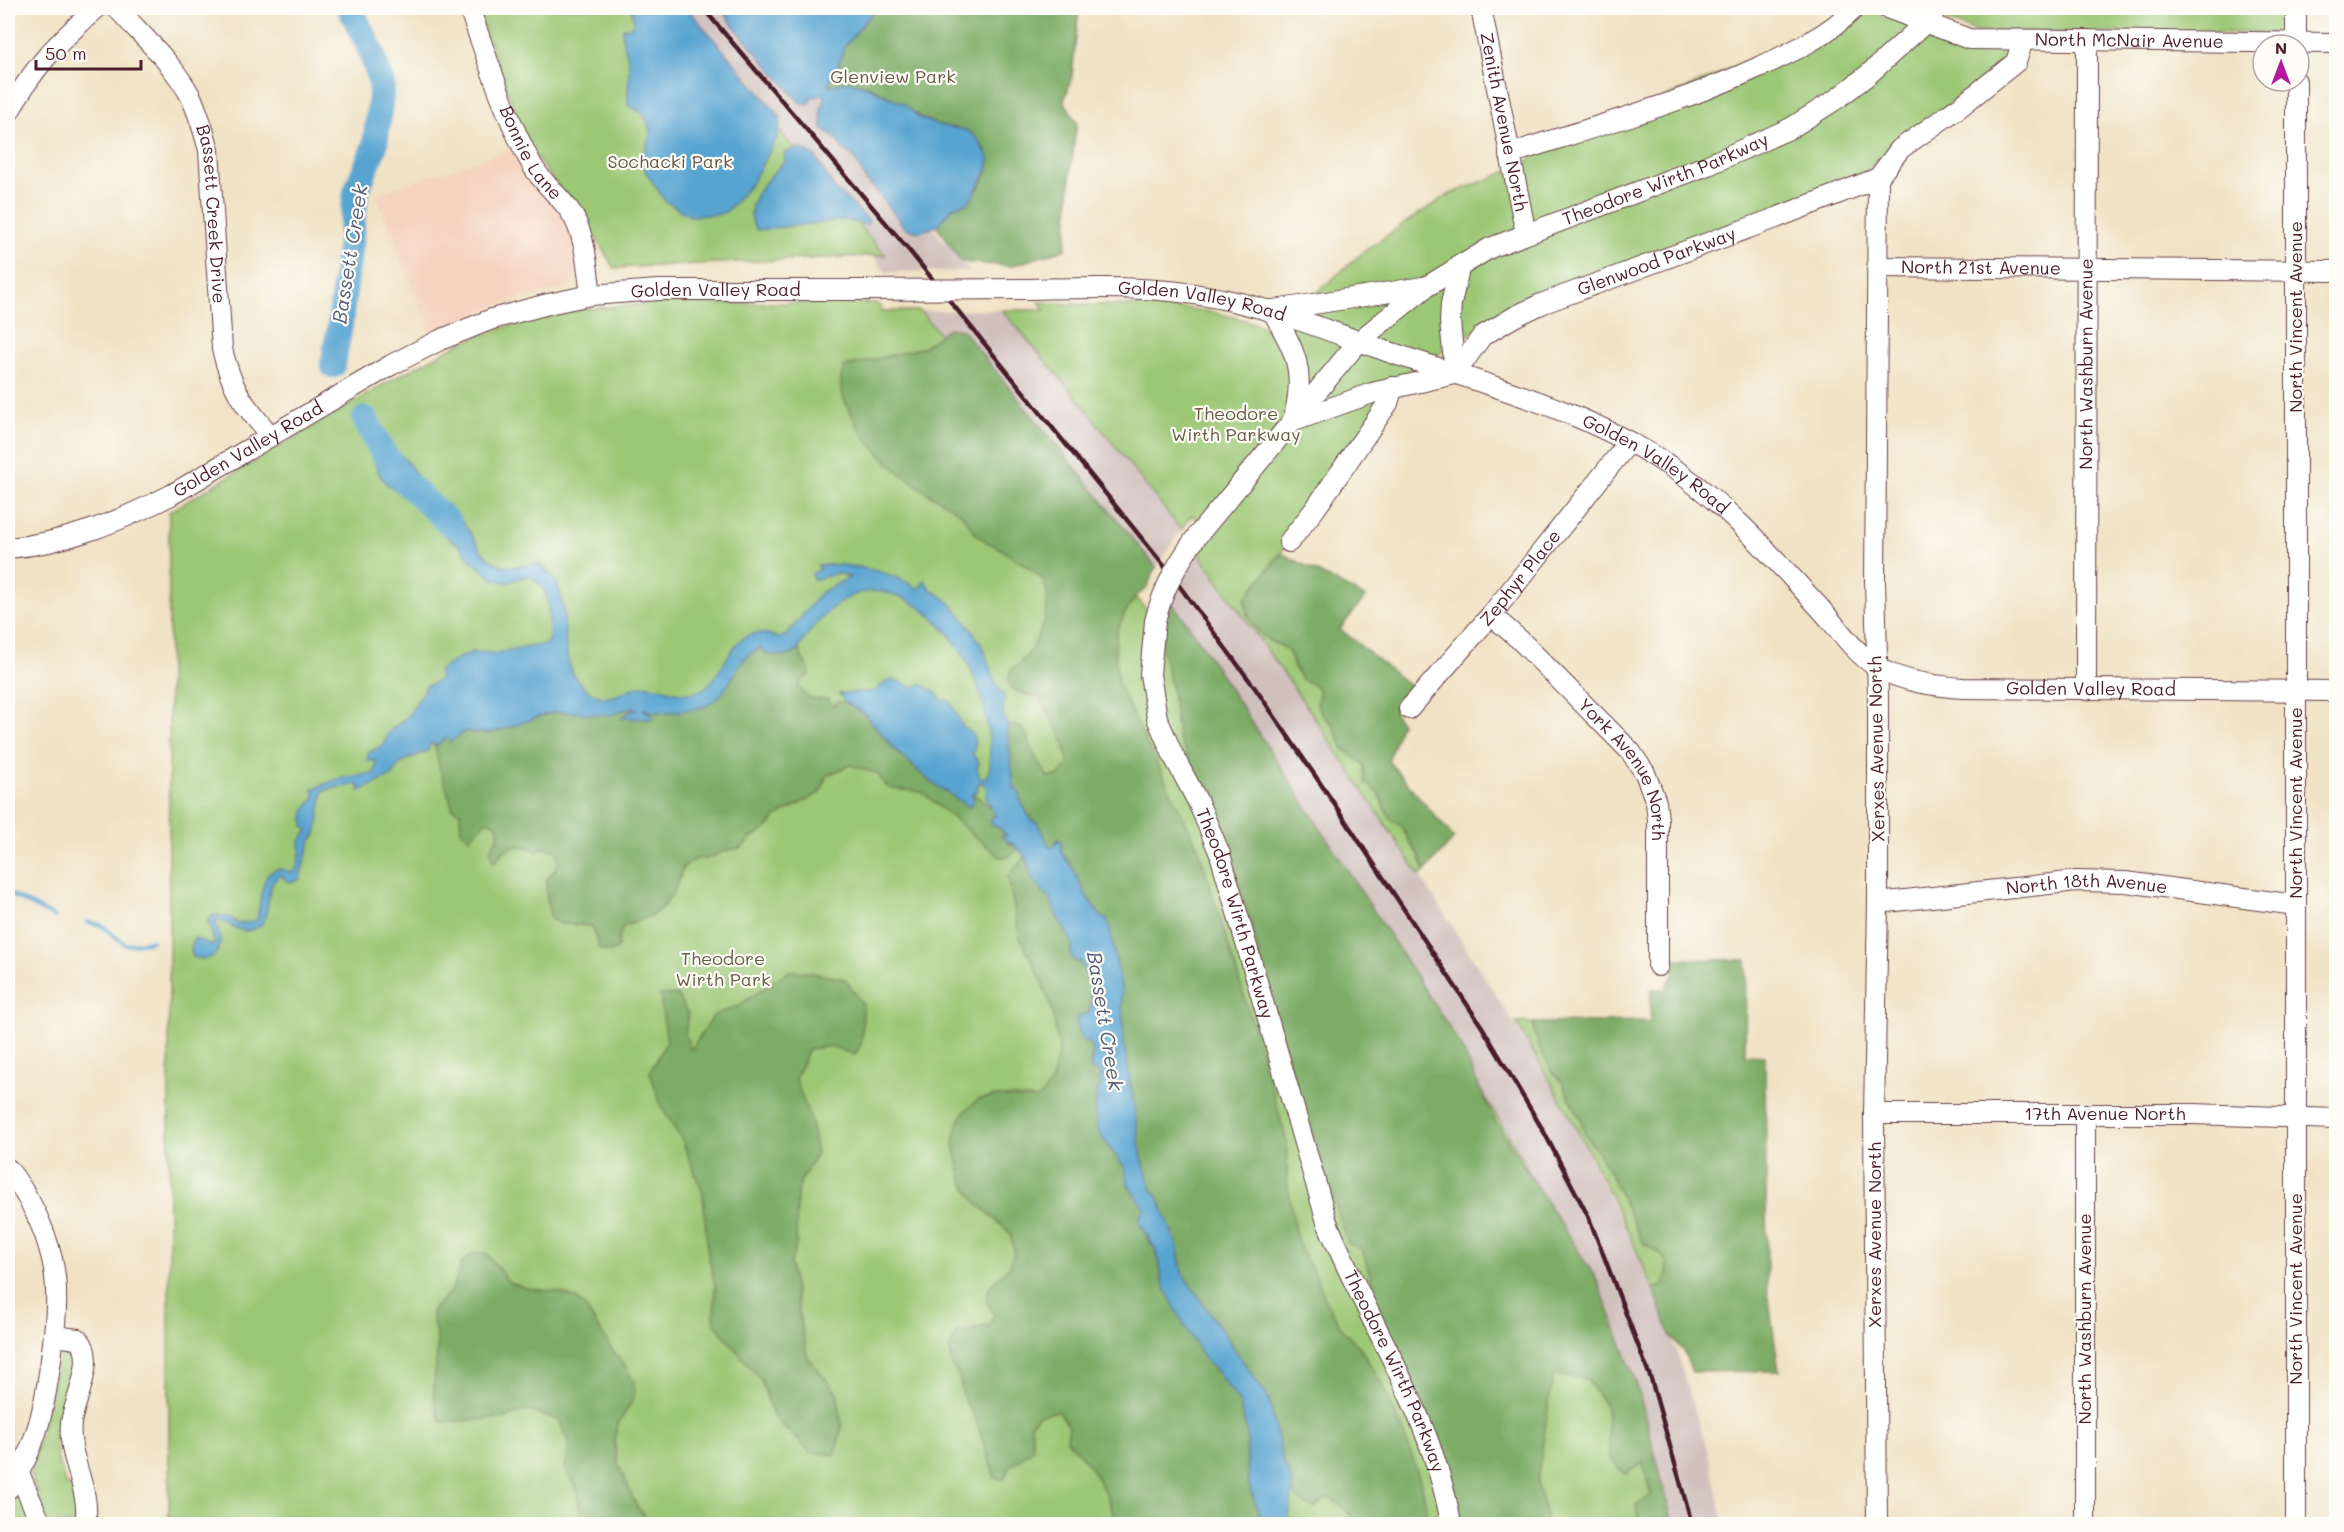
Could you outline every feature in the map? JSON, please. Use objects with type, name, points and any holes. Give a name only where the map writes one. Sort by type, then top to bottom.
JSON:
[{"type":"street","points":[[8,114],[37,65],[97,8]]},
{"type":"street","name":"Bassett Creek Drive","points":[[117,8],[175,73],[190,96],[202,122],[209,150],[212,178],[222,349],[228,374],[240,398],[270,435]]},
{"type":"street","name":"Bonnie Lane","points":[[469,8],[507,111],[533,168],[570,211],[578,226],[583,242],[591,295]]},
{"type":"street","name":"Zenith Avenue North","points":[[1481,8],[1526,234]]},
{"type":"street","points":[[1509,154],[1676,101],[1744,74],[1810,41],[1855,8]]},
{"type":"street","points":[[1887,8],[1931,15]]},
{"type":"street","points":[[2295,8],[2296,33]]},
{"type":"street","name":"North McNair Avenue","points":[[1931,15],[1970,39],[2251,42]]},
{"type":"street","name":"Theodore Wirth Parkway","points":[[1451,1524],[1439,1474],[1419,1415],[1353,1281],[1328,1222],[1220,854],[1198,802],[1173,755],[1157,718],[1150,674],[1155,621],[1167,585],[1179,561],[1197,536],[1359,341],[1426,287],[1460,264],[1490,248],[1708,165],[1791,129],[1846,92],[1931,15]]},
{"type":"street","points":[[1878,177],[1900,149],[1962,106],[2016,62],[2023,40]]},
{"type":"street","name":"North Washburn Avenue","points":[[2086,690],[2087,40]]},
{"type":"street","name":"North McNair Avenue","points":[[2311,43],[2337,43]]},
{"type":"street","name":"North Vincent Avenue","points":[[2296,93],[2296,1524]]},
{"type":"street","name":"Xerxes Avenue North","points":[[1877,1524],[1874,1114],[1878,903],[1878,668],[1875,581],[1878,177]]},
{"type":"street","name":"Glenwood Parkway","points":[[1455,374],[1482,336],[1514,317],[1878,177]]},
{"type":"street","points":[[1294,420],[1393,387],[1455,374],[1450,321],[1451,304],[1460,264]]},
{"type":"street","name":"North 21st Avenue","points":[[1877,267],[2337,271]]},
{"type":"street","points":[[1294,420],[1299,396],[1300,375],[1297,360],[1272,310],[1426,287]]},
{"type":"street","name":"Golden Valley Road","points":[[8,548],[77,536],[111,524],[171,495],[270,435],[440,339],[492,319],[548,304],[591,295],[658,291],[1121,288],[1213,297],[1272,310],[1599,426],[1678,472],[1733,515],[1855,649],[1878,668],[1914,681],[1935,686],[2086,690],[2337,691]]},
{"type":"street","points":[[1289,542],[1315,509],[1388,403],[1393,387]]},
{"type":"street","name":"Zephyr Place","points":[[1409,709],[1491,615],[1629,442]]},
{"type":"street","name":"York Avenue North","points":[[1491,615],[1520,640],[1630,751],[1652,786],[1658,820],[1658,966]]},
{"type":"street","name":"North 18th Avenue","points":[[1878,903],[2077,881],[2126,882],[2296,905]]},
{"type":"street","name":"17th Avenue North","points":[[1874,1114],[2085,1114],[2337,1119]]},
{"type":"street","name":"North Washburn Avenue","points":[[2085,1114],[2085,1524]]},
{"type":"street","points":[[8,1169],[29,1198],[44,1230],[50,1250],[57,1295],[47,1389],[39,1425],[19,1473],[8,1489]]},
{"type":"street","points":[[54,1336],[78,1339],[87,1357],[73,1410],[71,1427],[72,1447],[87,1498],[85,1524]]},
{"type":"street","points":[[19,1473],[40,1524]]},
{"type":"shaded area","points":[[661,8],[746,8],[969,271],[886,272]]},
{"type":"shaded area","points":[[515,148],[571,226],[578,265],[577,276],[574,282],[566,288],[503,303],[431,333],[376,194]]},
{"type":"shaded area","points":[[1002,310],[1079,400],[1181,530],[1152,575],[920,311]]},
{"type":"shaded area","points":[[1198,552],[1312,714],[1440,907],[1557,1091],[1644,1267],[1660,1306],[1708,1453],[1724,1524],[1658,1524],[1521,1156],[1458,1054],[1167,619],[1176,590]]},
{"type":"green space","name":"Sochacki Park","points":[[476,8],[674,8],[885,255],[614,268],[589,227],[529,148]]},
{"type":"green space","name":"Glenview Park","points":[[876,8],[1084,8],[1078,17],[1072,76],[1064,101],[1077,123],[1071,165],[1066,249],[1011,266],[961,262],[937,226],[953,207],[969,202],[983,180],[989,162],[982,146],[964,130],[925,119],[873,88],[847,82],[827,86],[838,67],[844,47]]},
{"type":"green space","points":[[1912,8],[2286,8],[2286,27],[2279,33],[1977,32]]},
{"type":"green space","name":"Theodore Wirth Parkway","points":[[1865,10],[1874,10],[1952,44],[2004,47],[2009,55],[1867,171],[1484,324],[1394,380],[1289,542],[1245,599],[1247,615],[1271,642],[1280,644],[1289,652],[1301,678],[1315,684],[1320,692],[1317,703],[1322,714],[1333,725],[1344,749],[1364,765],[1365,782],[1379,794],[1384,808],[1402,825],[1410,843],[1419,855],[1425,871],[1420,876],[1312,714],[1198,552],[1204,546],[1193,530],[1200,522],[1192,515],[1181,530],[1079,400],[1002,310],[1045,310],[1039,302],[1158,306],[1216,313],[1245,320],[1273,331],[1362,253],[1448,195],[1526,164],[1532,156]]},
{"type":"green space","name":"Theodore Wirth Park","points":[[658,303],[877,303],[883,311],[920,311],[988,390],[1136,597],[1164,631],[1458,1054],[1521,1156],[1559,1232],[1615,1371],[1647,1476],[1658,1524],[169,1524],[169,512],[388,382],[460,343],[506,327],[575,310]]},
{"type":"green space","points":[[949,328],[962,330],[1156,567],[1146,589],[1136,596],[1117,631],[1115,650],[1118,684],[1198,847],[1287,1142],[1287,1179],[1295,1232],[1300,1248],[1316,1276],[1327,1304],[1344,1332],[1359,1346],[1385,1389],[1406,1439],[1423,1490],[1429,1524],[1354,1524],[1351,1515],[1330,1497],[1315,1507],[1297,1498],[1292,1489],[1288,1469],[1284,1467],[1269,1399],[1182,1273],[1177,1245],[1157,1194],[1152,1191],[1142,1160],[1124,1043],[1121,987],[1109,925],[1106,919],[1099,915],[1084,892],[1072,867],[1061,852],[1062,845],[1058,839],[1053,847],[1049,846],[1037,823],[1031,820],[1014,788],[1007,725],[1023,728],[1035,756],[1048,777],[1060,775],[1068,764],[1061,737],[1039,697],[1017,691],[1010,684],[1009,679],[1012,669],[1032,648],[1042,627],[1047,605],[1045,585],[1033,570],[977,535],[960,513],[929,494],[885,459],[867,439],[843,397],[841,379],[844,367],[924,347]]},
{"type":"green space","points":[[1281,553],[1365,597],[1340,629],[1415,690],[1403,696],[1395,704],[1395,714],[1401,723],[1388,761],[1454,838],[1425,871],[1419,855],[1402,826],[1391,820],[1379,794],[1365,782],[1364,765],[1344,749],[1333,725],[1322,714],[1317,703],[1320,692],[1299,676],[1287,650],[1264,637],[1250,617],[1245,599]]},
{"type":"green space","points":[[1171,602],[1188,624],[1460,1044],[1494,1120],[1597,1280],[1637,1385],[1673,1524],[1639,1524],[1636,1506],[1651,1495],[1643,1463],[1625,1474],[1610,1459],[1606,1407],[1587,1379],[1553,1375],[1537,1483],[1548,1524],[1459,1524],[1452,1478],[1444,1450],[1411,1377],[1381,1323],[1374,1287],[1362,1249],[1348,1243],[1296,1090],[1247,909],[1228,852],[1210,804],[1178,737],[1172,689],[1161,645]]},
{"type":"green space","points":[[761,648],[767,654],[787,656],[799,649],[810,674],[800,682],[799,687],[804,694],[819,700],[828,699],[833,706],[837,702],[845,702],[866,715],[896,751],[931,782],[969,806],[972,793],[991,807],[995,815],[991,824],[1001,829],[1008,837],[1007,842],[1018,848],[1010,856],[1000,857],[923,793],[890,788],[882,781],[879,774],[850,765],[826,776],[818,794],[777,816],[765,830],[752,837],[741,848],[727,850],[707,859],[696,859],[684,866],[664,906],[648,917],[624,926],[619,936],[618,948],[611,952],[599,949],[592,926],[561,924],[552,920],[546,883],[547,878],[557,866],[556,850],[541,848],[538,852],[520,846],[509,848],[500,855],[497,861],[492,861],[491,848],[499,836],[497,824],[486,821],[469,838],[461,831],[460,812],[453,809],[435,746],[448,737],[450,741],[466,731],[490,733],[537,717],[560,712],[603,714],[628,707],[638,710],[622,718],[646,712],[644,708],[668,713],[732,679],[739,663],[750,652]]},
{"type":"green space","points":[[1025,856],[1033,880],[1051,900],[1072,943],[1071,956],[1082,966],[1089,981],[1091,1006],[1089,1014],[1079,1016],[1093,1051],[1092,1062],[1104,1076],[1097,1091],[1095,1112],[1125,1168],[1129,1186],[1145,1209],[1147,1238],[1155,1249],[1160,1263],[1161,1277],[1184,1325],[1204,1358],[1239,1401],[1247,1431],[1247,1466],[1252,1496],[1257,1504],[1260,1524],[1115,1524],[1104,1490],[1083,1458],[1067,1440],[1069,1426],[1058,1411],[1039,1415],[1031,1424],[1033,1449],[1010,1467],[1004,1480],[995,1478],[975,1417],[964,1400],[959,1376],[952,1366],[950,1348],[956,1334],[989,1325],[994,1315],[986,1299],[989,1287],[1010,1266],[1014,1251],[1010,1233],[977,1203],[963,1183],[954,1144],[957,1125],[965,1111],[979,1099],[998,1096],[1036,1099],[1042,1095],[1052,1081],[1059,1048],[1052,1009],[1041,979],[1019,935],[1008,877]]},
{"type":"green space","points":[[1672,959],[1746,960],[1745,1055],[1765,1056],[1767,1287],[1779,1371],[1692,1372],[1683,1350],[1671,1337],[1653,1288],[1662,1287],[1668,1273],[1666,1261],[1660,1252],[1644,1244],[1606,1165],[1585,1134],[1581,1120],[1562,1082],[1551,1070],[1534,1033],[1534,1023],[1650,1021],[1651,989],[1667,989],[1667,984],[1674,975]]},
{"type":"green space","points":[[789,971],[845,979],[863,1005],[862,1042],[855,1055],[831,1046],[809,1049],[795,1079],[810,1118],[817,1153],[802,1178],[797,1194],[796,1245],[790,1265],[807,1356],[837,1393],[842,1426],[835,1455],[810,1452],[773,1416],[761,1380],[714,1323],[715,1286],[708,1255],[703,1194],[683,1142],[662,1108],[650,1072],[667,1041],[660,995],[677,995],[688,1014],[685,1034],[691,1050],[714,1015],[738,1006]]},
{"type":"green space","points":[[1516,1023],[1534,1023],[1534,1033],[1551,1070],[1562,1082],[1581,1120],[1585,1134],[1606,1165],[1639,1234],[1666,1260],[1667,1275],[1662,1287],[1653,1288],[1589,1153]]},
{"type":"green space","points":[[473,1253],[486,1253],[510,1283],[530,1289],[554,1291],[575,1298],[585,1307],[615,1354],[623,1362],[634,1382],[634,1398],[616,1427],[615,1446],[618,1463],[637,1507],[652,1524],[581,1524],[578,1492],[565,1468],[569,1441],[559,1420],[526,1410],[506,1418],[441,1422],[434,1392],[437,1343],[431,1311],[452,1290],[462,1262]]},
{"type":"green space","points":[[68,1345],[80,1353],[63,1439],[55,1436],[57,1457],[66,1485],[77,1489],[77,1520],[72,1524],[49,1524],[30,1475],[61,1349]]},
{"type":"green space","points":[[20,1496],[35,1524],[8,1522],[8,1505],[14,1497]]},
{"type":"water","points":[[631,8],[687,8],[781,118],[777,138],[751,184],[727,211],[720,214],[690,216],[665,201],[645,171],[644,154],[650,134],[648,122],[642,113],[628,105],[629,66],[622,34],[623,28],[631,27],[634,21]]},
{"type":"water","points":[[721,8],[876,8],[844,47],[838,67],[828,86],[848,81],[865,86],[904,104],[920,118],[942,126],[966,130],[976,137],[989,157],[988,169],[969,202],[953,207],[937,226],[918,232],[905,228],[865,179],[853,156],[842,148],[836,138],[822,129],[821,109],[825,97],[811,96],[810,103],[801,104]]},
{"type":"water","points":[[800,148],[815,156],[834,188],[869,220],[867,225],[845,220],[757,230],[752,221],[753,202],[771,175],[785,161],[784,153]]},
{"type":"water","points":[[369,416],[381,430],[390,449],[406,461],[426,490],[415,500],[390,486],[379,474],[360,423]]},
{"type":"water","points":[[428,497],[439,509],[462,522],[491,560],[507,566],[534,564],[547,570],[560,593],[567,656],[572,671],[580,684],[601,697],[613,696],[641,686],[690,693],[709,685],[739,642],[749,635],[762,633],[779,638],[787,635],[820,593],[850,577],[837,573],[813,580],[812,573],[819,571],[818,565],[844,565],[884,573],[919,589],[925,580],[931,589],[950,603],[960,614],[981,644],[997,686],[1004,695],[1003,716],[1007,725],[1014,788],[1020,793],[1020,800],[1031,820],[1037,823],[1049,846],[1053,847],[1059,839],[1062,845],[1061,852],[1072,867],[1084,892],[1099,915],[1106,919],[1109,925],[1121,987],[1124,1043],[1142,1159],[1152,1191],[1157,1194],[1177,1245],[1182,1273],[1269,1399],[1284,1467],[1288,1469],[1293,1489],[1288,1524],[1260,1524],[1261,1519],[1248,1482],[1247,1431],[1239,1401],[1204,1358],[1184,1325],[1161,1277],[1160,1263],[1155,1249],[1141,1226],[1140,1217],[1145,1209],[1129,1186],[1125,1168],[1097,1128],[1095,1112],[1097,1091],[1101,1086],[1098,1078],[1103,1076],[1097,1070],[1090,1070],[1093,1051],[1089,1042],[1082,1040],[1076,1021],[1079,1016],[1089,1013],[1090,987],[1080,961],[1076,962],[1071,956],[1072,943],[1051,900],[1033,880],[1027,859],[1018,848],[1000,835],[1007,836],[1001,829],[991,824],[991,819],[995,815],[986,797],[987,788],[983,783],[979,782],[977,791],[972,793],[974,801],[969,807],[931,782],[896,751],[866,715],[845,702],[839,694],[875,691],[889,680],[913,687],[921,684],[934,691],[942,700],[950,701],[963,727],[973,734],[975,744],[973,754],[979,763],[977,768],[980,777],[986,778],[990,767],[986,718],[981,695],[972,673],[962,653],[948,634],[932,617],[913,603],[894,595],[874,591],[852,596],[818,622],[794,653],[787,656],[767,654],[761,648],[752,652],[739,666],[717,699],[702,707],[668,712],[644,709],[653,715],[651,719],[621,718],[637,710],[635,708],[608,715],[555,712],[497,731],[476,733],[466,731],[450,742],[447,737],[435,746],[430,744],[428,751],[408,759],[397,767],[392,776],[362,790],[359,791],[360,787],[355,784],[323,791],[316,835],[311,840],[299,880],[288,882],[281,875],[275,879],[269,893],[265,917],[262,924],[256,928],[239,930],[216,920],[220,941],[217,952],[210,958],[193,957],[191,949],[194,938],[211,945],[215,944],[208,922],[213,915],[229,917],[239,924],[257,920],[264,883],[268,875],[273,870],[281,869],[292,873],[298,863],[300,841],[308,830],[304,826],[304,811],[315,797],[313,789],[337,779],[375,773],[376,761],[367,761],[369,752],[384,745],[390,732],[407,717],[427,685],[433,684],[440,678],[438,671],[472,652],[495,653],[546,644],[549,639],[549,611],[543,588],[529,575],[506,583],[492,578],[442,531],[437,518],[421,504]]},
{"type":"waterway","name":"Bassett Creek","points":[[333,365],[356,192],[375,145],[382,86],[371,51],[350,8]]},
{"type":"waterway","name":"Bassett Creek","points":[[365,419],[383,453],[404,481],[449,523]]},
{"type":"waterway","points":[[8,893],[55,917]]},
{"type":"waterway","points":[[87,922],[101,925],[126,945],[152,941]]},
{"type":"railway","points":[[703,8],[908,249],[1169,572],[1255,688],[1482,1027],[1544,1132],[1588,1216],[1651,1379],[1692,1524]]}]
